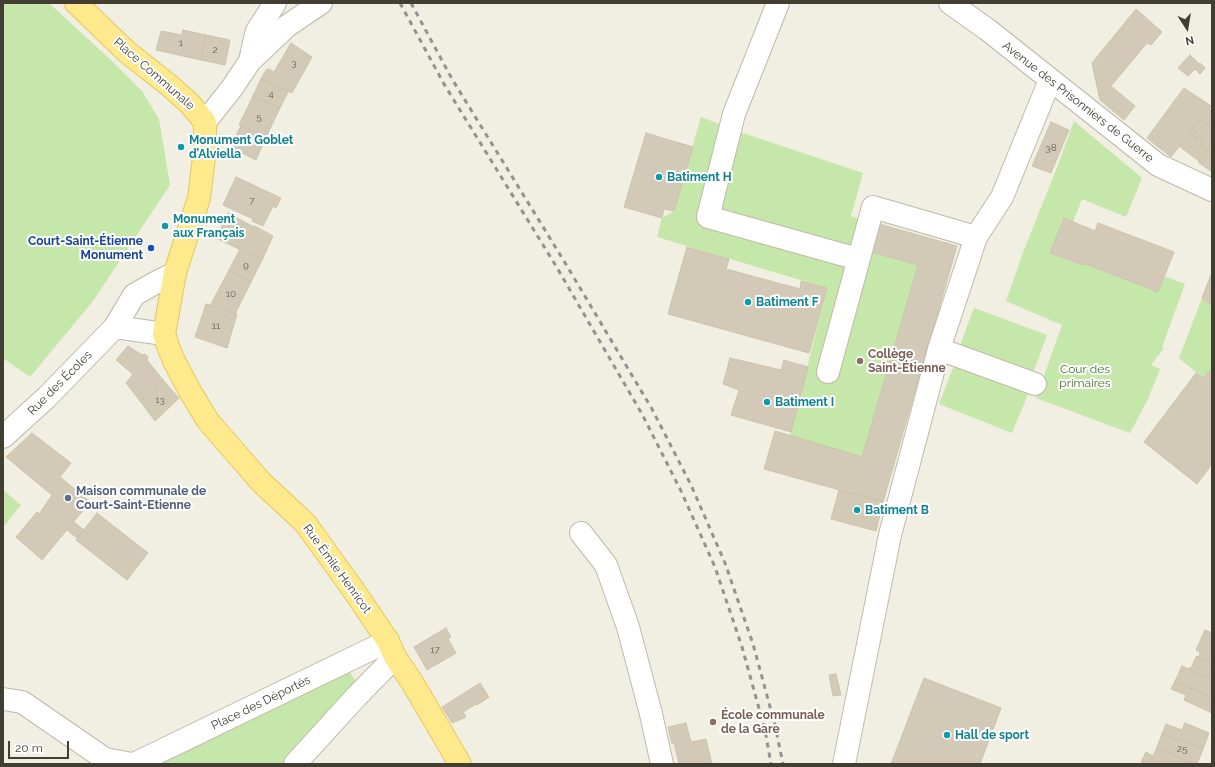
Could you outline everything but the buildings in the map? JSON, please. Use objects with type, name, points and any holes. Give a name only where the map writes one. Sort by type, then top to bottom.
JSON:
[{"type":"main road","name":"Place Communale","points":[[76,3],[127,52],[190,104],[205,122]]},
{"type":"main road","points":[[164,334],[175,274],[199,198],[205,149],[205,122]]},
{"type":"main road","name":"Rue Émile Henricot","points":[[164,334],[168,349],[191,393],[208,421],[262,482],[305,523],[352,588],[392,649],[460,764]]},
{"type":"street","points":[[250,61],[257,31],[275,3]]},
{"type":"street","points":[[205,122],[232,88],[250,61],[287,26],[321,3]]},
{"type":"street","points":[[778,3],[734,114],[708,217],[858,259]]},
{"type":"street","name":"Avenue des Prisonniers de Guerre","points":[[950,3],[988,30],[1158,165],[1212,190]]},
{"type":"street","points":[[844,764],[890,535],[939,350],[976,238],[1002,197],[1050,80]]},
{"type":"street","points":[[828,372],[873,207],[976,238]]},
{"type":"street","points":[[164,334],[116,327],[134,295],[175,274]]},
{"type":"street","name":"Rue des Écoles","points":[[3,437],[47,397],[116,327]]},
{"type":"street","points":[[939,350],[1035,384]]},
{"type":"street","points":[[581,533],[606,565],[628,627],[651,714],[662,764]]},
{"type":"street","points":[[295,764],[356,697],[392,649]]},
{"type":"street","name":"Place des Déportés","points":[[133,764],[392,649]]},
{"type":"street","points":[[3,699],[22,702],[105,759],[133,764]]},
{"type":"green space","points":[[3,3],[49,3],[142,91],[159,119],[170,185],[93,301],[30,377],[3,358]]},
{"type":"green space","points":[[701,117],[740,132],[863,173],[851,216],[879,224],[871,252],[918,265],[862,457],[790,436],[827,288],[657,237],[662,218],[674,211]]},
{"type":"green space","name":"Cour des primaires","points":[[1074,121],[1142,178],[1126,217],[1082,199],[1073,222],[1063,219],[1051,253],[1082,265],[1083,263],[1158,292],[1164,276],[1185,284],[1162,347],[1164,348],[1151,365],[1160,369],[1148,399],[1130,433],[1036,398],[1062,325],[1006,301]]},
{"type":"green space","points":[[1202,298],[1212,306],[1212,368],[1203,378],[1179,358]]},
{"type":"green space","points":[[974,308],[1047,335],[1032,376],[959,348]]},
{"type":"green space","points":[[955,363],[1029,392],[1012,433],[939,404]]},
{"type":"green space","points":[[3,490],[21,505],[5,525],[3,523]]},
{"type":"green space","points":[[344,663],[364,690],[295,764],[134,764]]},
{"type":"railway","points":[[400,3],[444,84],[556,266],[642,414],[681,491],[715,567],[742,647],[765,730],[771,764]]},
{"type":"railway","points":[[411,3],[452,79],[564,261],[652,409],[691,485],[725,563],[753,644],[775,725],[783,764]]},
{"type":"place","name":"Monument Goblet d’Alviella","points":[[181,147]]},
{"type":"place","name":"Batiment H","points":[[659,177]]},
{"type":"place","name":"Monument aux Français","points":[[165,226]]},
{"type":"place","name":"Court-Saint-Étienne Monument","points":[[151,248]]},
{"type":"place","name":"Batiment F","points":[[748,302]]},
{"type":"place","name":"Collège Saint-Étienne","points":[[860,361]]},
{"type":"place","name":"Batiment I","points":[[767,402]]},
{"type":"place","name":"Maison communale de Court-Saint-Etienne","points":[[68,498]]},
{"type":"place","name":"Batiment B","points":[[857,510]]},
{"type":"place","name":"École communale de la Gare","points":[[713,722]]},
{"type":"place","name":"Hall de sport","points":[[947,735]]}]
